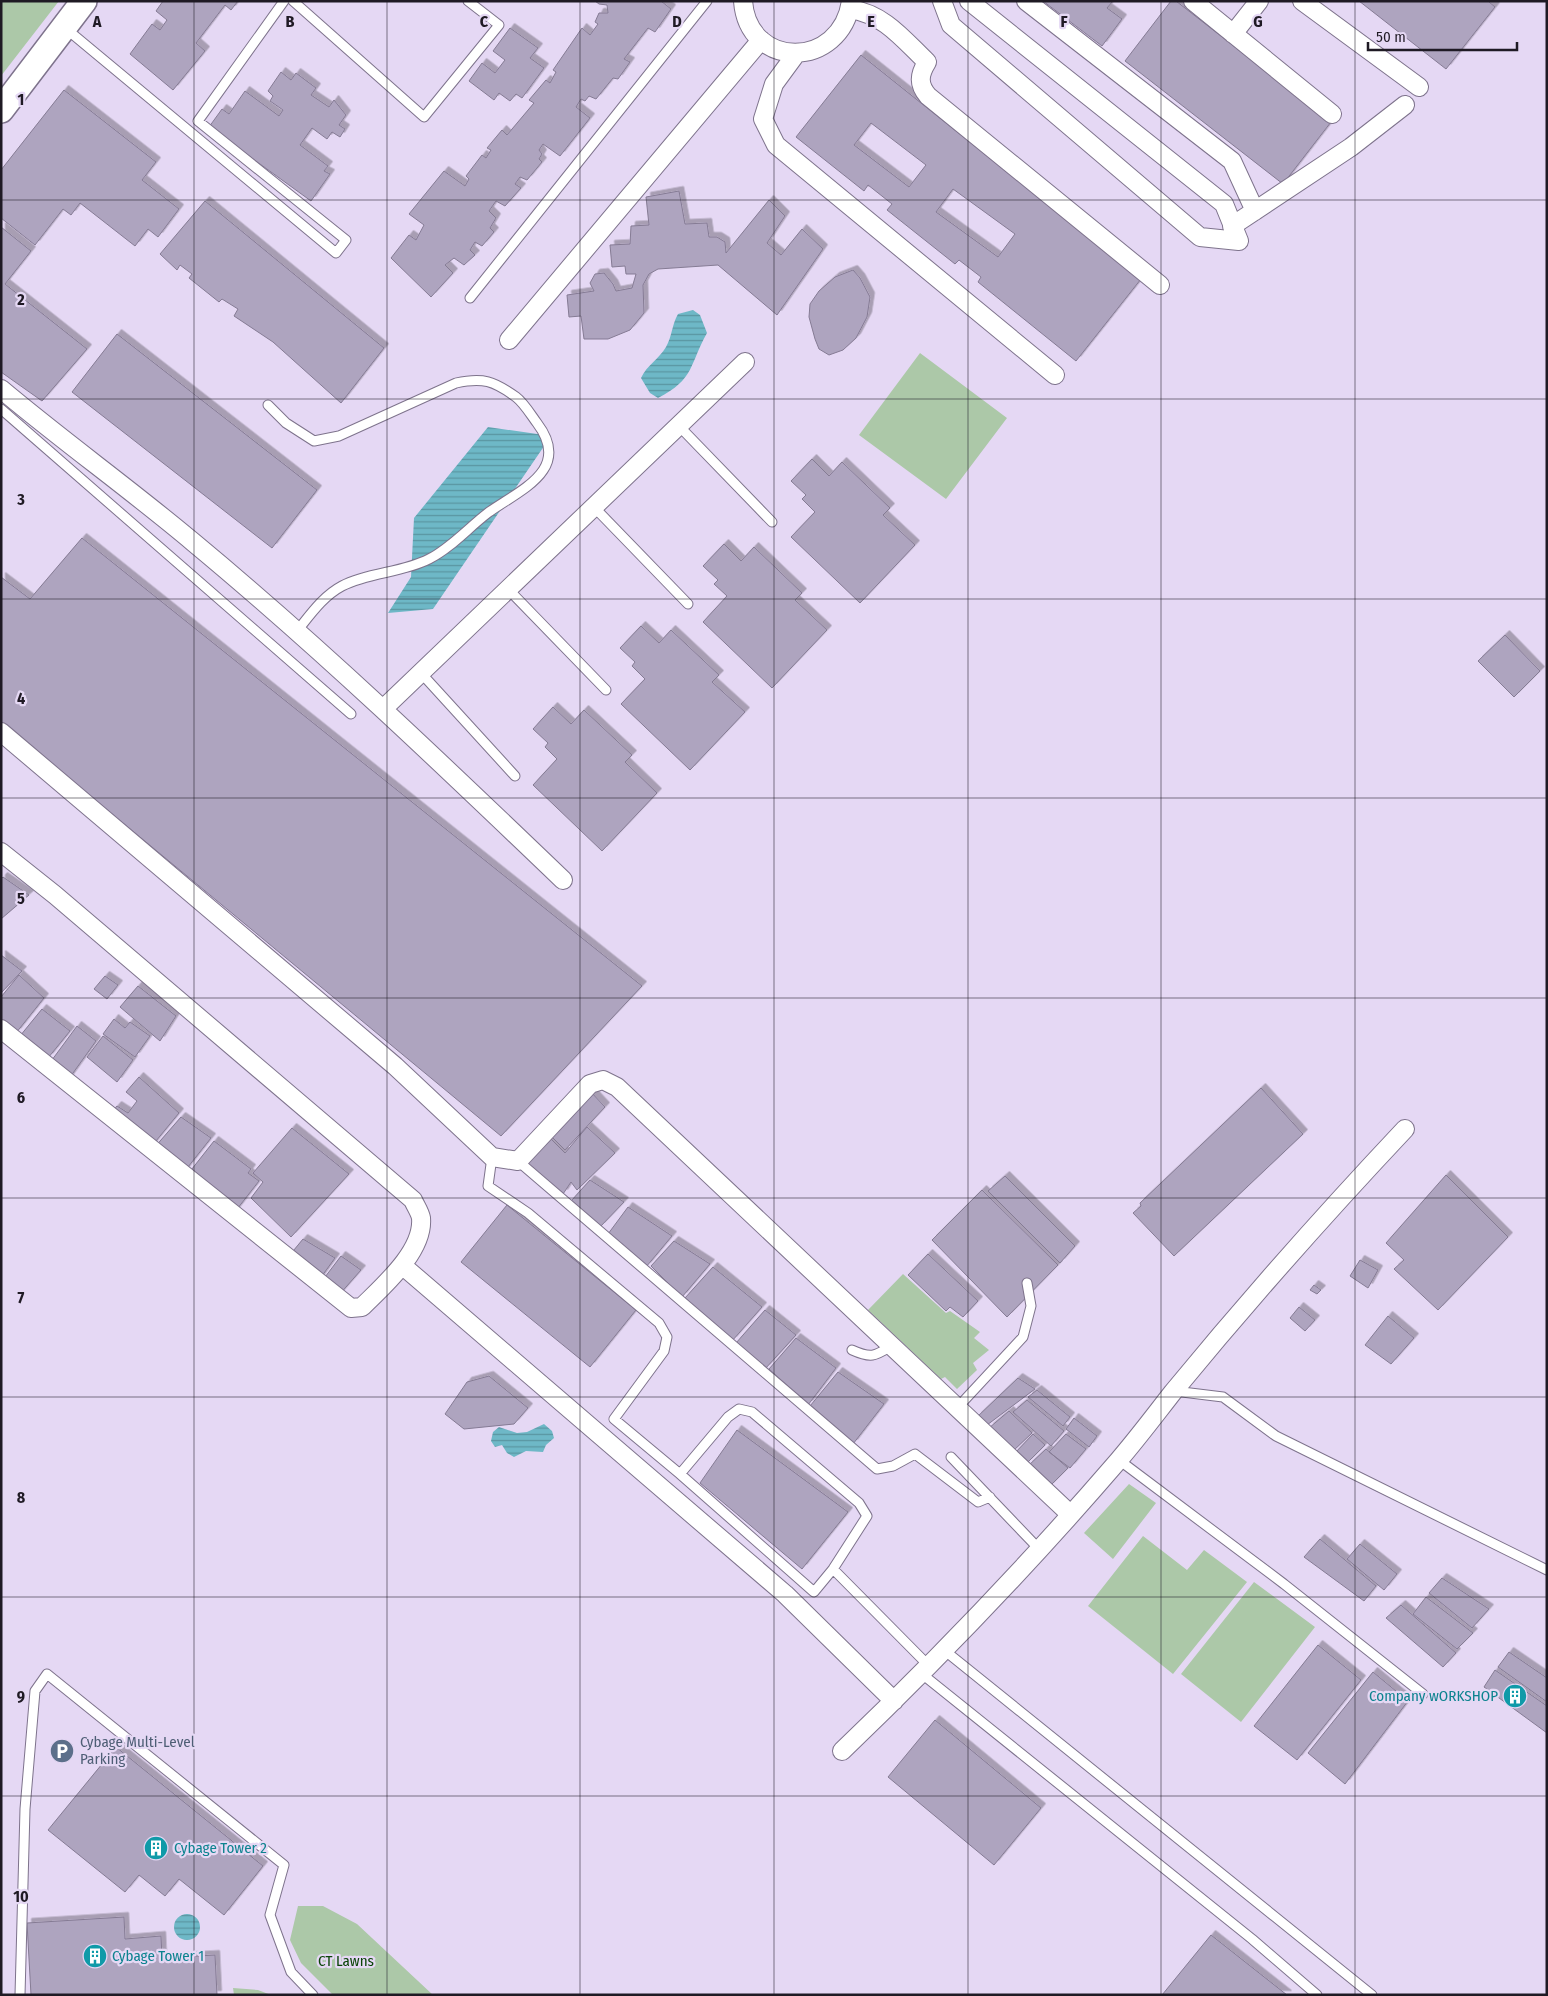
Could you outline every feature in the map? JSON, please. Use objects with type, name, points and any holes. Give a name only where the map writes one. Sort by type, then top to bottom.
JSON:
[{"type":"street","points":[[1,110],[84,1]]},
{"type":"street","points":[[743,1],[749,25],[761,40],[777,50],[796,54],[814,50],[831,41],[843,27],[851,5],[884,22],[927,62],[920,77],[920,84],[928,96],[1160,285]]},
{"type":"street","points":[[942,1],[951,25],[1200,238],[1239,241],[1224,204],[969,1]]},
{"type":"street","points":[[1026,1],[1232,161],[1255,211]]},
{"type":"street","points":[[1193,1],[1332,114]]},
{"type":"street","points":[[1233,34],[1259,1]]},
{"type":"street","points":[[1302,1],[1419,88]]},
{"type":"street","points":[[509,340],[761,40]]},
{"type":"street","points":[[796,54],[774,84],[763,119],[776,145],[1055,375]]},
{"type":"street","points":[[1232,226],[1351,147],[1405,105]]},
{"type":"street","points":[[384,708],[745,362]]},
{"type":"street","points":[[1,389],[61,439],[192,541],[297,631],[384,708],[563,880]]},
{"type":"street","points":[[1,732],[395,1066],[492,1157],[518,1161],[590,1084],[603,1080],[616,1087],[893,1345],[1070,1514]]},
{"type":"street","points":[[1,852],[56,895],[413,1200],[421,1217],[419,1235],[403,1266],[362,1308],[351,1308],[1,1029]]},
{"type":"street","points":[[842,1751],[926,1670],[1039,1549],[1119,1460],[1174,1391],[1358,1178],[1405,1129]]},
{"type":"street","points":[[403,1266],[785,1594],[894,1701]]},
{"type":"lane","points":[[188,129],[198,121],[284,1]]},
{"type":"lane","points":[[293,1],[424,117],[499,25],[468,1]]},
{"type":"lane","points":[[470,298],[707,1]]},
{"type":"lane","points":[[64,27],[336,253],[346,240],[198,121]]},
{"type":"lane","points":[[268,405],[286,423],[314,441],[339,436],[456,383],[475,379],[497,384],[518,398],[542,429],[550,444],[550,458],[529,486],[488,513],[430,558],[397,571],[352,581],[340,587],[327,596],[297,631]]},
{"type":"lane","points":[[1,409],[351,714]]},
{"type":"lane","points":[[678,426],[772,522]]},
{"type":"lane","points":[[594,507],[688,604]]},
{"type":"lane","points":[[508,590],[606,690]]},
{"type":"lane","points":[[421,672],[515,776]]},
{"type":"lane","points":[[492,1157],[488,1186],[528,1213],[659,1323],[667,1337],[664,1351],[614,1419],[680,1474],[814,1592],[833,1569],[867,1516],[858,1503],[752,1412],[739,1409],[728,1417],[680,1474]]},
{"type":"lane","points":[[518,1161],[877,1468],[894,1466],[915,1454],[978,1502],[990,1497]]},
{"type":"lane","points":[[958,1407],[1023,1337],[1032,1306],[1027,1283]]},
{"type":"lane","points":[[852,1350],[866,1356],[876,1355],[893,1345]]},
{"type":"lane","points":[[1174,1391],[1223,1397],[1276,1436],[1547,1570]]},
{"type":"lane","points":[[951,1456],[1039,1549]]},
{"type":"lane","points":[[1119,1460],[1284,1584],[1423,1694]]},
{"type":"lane","points":[[833,1569],[926,1670],[1252,1939],[1316,1995]]},
{"type":"lane","points":[[944,1650],[1372,1995]]},
{"type":"lane","points":[[20,1995],[25,1809],[36,1691],[47,1674],[284,1865],[270,1915],[291,1972],[313,1995]]},
{"type":"green space","points":[[1,1],[59,1],[1,76]]},
{"type":"green space","points":[[920,353],[1007,418],[946,499],[859,435]]},
{"type":"green space","points":[[903,1274],[946,1313],[950,1311],[980,1332],[974,1338],[989,1350],[973,1363],[977,1370],[957,1389],[945,1377],[941,1379],[868,1310]]},
{"type":"green space","points":[[1129,1484],[1156,1503],[1113,1559],[1084,1533]]},
{"type":"green space","points":[[1143,1536],[1187,1570],[1204,1550],[1247,1582],[1173,1674],[1088,1606]]},
{"type":"green space","points":[[1254,1582],[1315,1627],[1241,1722],[1181,1674]]},
{"type":"green space","name":"CT Lawns","points":[[298,1906],[323,1906],[357,1924],[433,1995],[333,1995],[301,1963],[290,1940]]},
{"type":"green space","points":[[233,1988],[258,1990],[271,1995],[234,1995]]},
{"type":"water","points":[[693,310],[700,315],[707,333],[685,378],[670,391],[658,398],[650,393],[641,378],[646,369],[666,347],[678,314]]},
{"type":"water","points":[[488,427],[551,436],[433,609],[388,613],[411,577],[414,518]]},
{"type":"water","points":[[544,1424],[552,1431],[554,1438],[546,1445],[543,1452],[526,1451],[514,1457],[507,1453],[502,1445],[495,1447],[491,1441],[493,1432],[499,1427],[517,1433],[527,1432]]},
{"type":"water","points":[[187,1914],[196,1918],[200,1927],[196,1936],[187,1940],[178,1936],[174,1927],[178,1918]]},
{"type":"building","points":[[163,1],[238,1],[231,10],[225,5],[196,43],[205,51],[173,90],[130,54],[152,24],[160,30],[167,20],[156,11]]},
{"type":"building","points":[[595,1],[661,1],[671,9],[655,32],[648,28],[624,59],[630,62],[618,79],[613,78],[596,99],[589,96],[585,101],[581,99],[576,107],[590,118],[560,156],[543,144],[539,150],[542,154],[539,159],[542,162],[527,180],[520,177],[515,184],[521,188],[505,206],[496,201],[489,211],[496,218],[490,228],[494,232],[482,246],[475,242],[470,250],[475,255],[464,265],[454,258],[445,265],[453,273],[431,297],[391,258],[409,235],[416,240],[424,225],[409,214],[444,171],[465,186],[469,179],[466,176],[482,155],[486,158],[491,150],[487,148],[502,130],[507,135],[534,103],[529,100],[546,80],[550,83],[556,72],[553,70],[582,28],[590,35],[598,24],[595,22],[599,13],[608,13],[607,5],[599,4]]},
{"type":"building","points":[[1043,1],[1113,1],[1107,8],[1122,19],[1102,46]]},
{"type":"building","points":[[1171,1],[1176,1],[1331,122],[1283,184],[1125,61]]},
{"type":"building","points":[[1359,1],[1488,1],[1495,7],[1446,69]]},
{"type":"building","points":[[510,28],[538,48],[530,58],[544,68],[522,98],[516,94],[510,101],[499,93],[494,100],[469,81],[482,63],[495,73],[505,60],[493,51]]},
{"type":"building","points":[[861,55],[1141,279],[1076,361],[978,282],[981,277],[959,260],[955,264],[887,210],[892,204],[868,185],[864,191],[796,137]],"holes":[[[871,123],[926,165],[909,187],[854,145]],[[953,189],[1015,234],[998,257],[936,212]]]},
{"type":"building","points":[[281,72],[291,80],[296,73],[316,88],[311,95],[329,107],[334,100],[346,115],[339,125],[345,129],[340,137],[332,132],[327,139],[312,128],[300,145],[328,166],[324,171],[330,174],[311,201],[209,127],[222,109],[229,114],[245,91],[279,116],[283,110],[270,101],[273,96],[268,91]]},
{"type":"building","points":[[64,90],[156,162],[142,180],[179,209],[158,237],[148,229],[135,246],[80,203],[71,215],[63,209],[35,245],[1,218],[1,170]]},
{"type":"building","points":[[679,191],[685,224],[707,223],[709,237],[717,237],[725,242],[726,253],[769,200],[785,216],[767,243],[781,255],[802,229],[823,249],[777,315],[718,265],[658,269],[649,274],[643,285],[644,313],[630,330],[608,339],[584,339],[581,316],[569,317],[567,295],[594,291],[590,283],[595,274],[604,273],[616,291],[632,288],[636,274],[626,274],[625,266],[612,267],[610,245],[630,244],[631,226],[649,225],[646,197]]},
{"type":"building","points":[[205,201],[384,348],[341,403],[273,342],[234,316],[238,309],[222,299],[219,302],[189,278],[192,274],[180,265],[177,270],[160,254]]},
{"type":"building","points":[[1,227],[31,251],[5,284],[87,349],[42,401],[1,372]]},
{"type":"building","points":[[853,270],[860,278],[870,297],[867,317],[856,338],[843,350],[829,355],[819,349],[815,339],[809,317],[810,304],[819,291],[835,277]]},
{"type":"building","points":[[117,334],[317,490],[272,548],[72,392]]},
{"type":"building","points":[[812,459],[829,476],[842,462],[890,508],[883,515],[915,545],[860,603],[791,537],[815,512],[802,499],[806,495],[791,481]]},
{"type":"building","points":[[82,538],[642,986],[501,1136],[1,722],[1,577],[30,599]]},
{"type":"building","points":[[724,544],[741,561],[754,547],[802,593],[795,600],[827,630],[772,688],[703,622],[727,596],[714,584],[718,580],[703,566]]},
{"type":"building","points":[[641,626],[659,643],[671,630],[719,675],[712,682],[745,712],[690,770],[621,704],[645,679],[632,666],[635,662],[620,648]]},
{"type":"building","points":[[1505,635],[1540,671],[1514,697],[1478,661]]},
{"type":"building","points":[[553,707],[571,724],[584,710],[632,755],[625,762],[657,793],[602,851],[533,785],[557,759],[545,747],[548,743],[533,729]]},
{"type":"building","points":[[3,877],[29,895],[1,919],[1,879]]},
{"type":"building","points":[[1,955],[22,971],[1,993]]},
{"type":"building","points":[[19,975],[44,998],[16,1033],[1,1022],[1,997]]},
{"type":"building","points":[[105,976],[118,985],[107,999],[94,989]]},
{"type":"building","points":[[138,986],[176,1016],[160,1041],[120,1007]]},
{"type":"building","points":[[42,1009],[70,1031],[48,1058],[20,1036]]},
{"type":"building","points":[[114,1019],[125,1028],[130,1022],[150,1036],[135,1057],[103,1034]]},
{"type":"building","points":[[77,1026],[96,1041],[68,1080],[49,1064]]},
{"type":"building","points":[[103,1036],[133,1060],[117,1082],[87,1057]]},
{"type":"building","points":[[139,1077],[179,1113],[151,1147],[111,1113],[117,1106],[128,1113],[137,1101],[126,1092]]},
{"type":"building","points":[[1261,1088],[1303,1134],[1174,1256],[1133,1213],[1141,1206],[1140,1203]]},
{"type":"building","points":[[590,1091],[605,1107],[565,1150],[551,1136]]},
{"type":"building","points":[[181,1117],[211,1138],[184,1172],[154,1148]]},
{"type":"building","points":[[587,1127],[615,1153],[577,1190],[571,1182],[563,1194],[525,1161],[547,1135],[565,1153]]},
{"type":"building","points":[[292,1128],[349,1174],[291,1237],[251,1198],[263,1182],[253,1173]]},
{"type":"building","points":[[214,1141],[251,1169],[248,1173],[259,1181],[234,1213],[188,1174]]},
{"type":"building","points":[[1446,1175],[1508,1237],[1438,1310],[1394,1269],[1404,1260],[1386,1243]]},
{"type":"building","points":[[1005,1176],[1075,1246],[1060,1263],[988,1191]]},
{"type":"building","points":[[590,1180],[624,1202],[600,1227],[571,1201]]},
{"type":"building","points":[[982,1190],[1058,1265],[1007,1317],[932,1240]]},
{"type":"building","points":[[507,1205],[636,1310],[590,1367],[461,1262]]},
{"type":"building","points":[[628,1207],[672,1236],[646,1267],[608,1234]]},
{"type":"building","points":[[303,1239],[335,1258],[319,1280],[289,1256]]},
{"type":"building","points":[[674,1241],[710,1264],[682,1297],[651,1266]]},
{"type":"building","points":[[928,1254],[978,1301],[963,1317],[950,1307],[946,1311],[908,1275]]},
{"type":"building","points":[[341,1256],[361,1270],[339,1295],[322,1281]]},
{"type":"building","points":[[1360,1260],[1378,1270],[1368,1288],[1350,1276]]},
{"type":"building","points":[[713,1267],[762,1307],[732,1341],[685,1298]]},
{"type":"building","points":[[1314,1285],[1321,1290],[1317,1294],[1310,1290]]},
{"type":"building","points":[[1299,1307],[1315,1320],[1305,1331],[1290,1318]]},
{"type":"building","points":[[765,1310],[796,1335],[765,1369],[736,1343]]},
{"type":"building","points":[[1388,1316],[1414,1338],[1391,1364],[1365,1345]]},
{"type":"building","points":[[796,1338],[836,1368],[808,1405],[769,1369]]},
{"type":"building","points":[[838,1372],[884,1404],[853,1444],[810,1406]]},
{"type":"building","points":[[489,1376],[528,1408],[514,1424],[464,1429],[445,1414],[467,1382]]},
{"type":"building","points":[[1018,1378],[1035,1389],[987,1425],[977,1417]]},
{"type":"building","points":[[1037,1390],[1070,1417],[1063,1426],[1028,1397]]},
{"type":"building","points":[[1027,1400],[1064,1431],[1051,1446],[1013,1412]]},
{"type":"building","points":[[1009,1411],[1032,1433],[1012,1452],[989,1428]]},
{"type":"building","points":[[1074,1418],[1097,1436],[1089,1447],[1066,1429]]},
{"type":"building","points":[[737,1430],[848,1512],[802,1569],[700,1483]]},
{"type":"building","points":[[1033,1434],[1045,1445],[1027,1463],[1014,1454]]},
{"type":"building","points":[[1066,1434],[1086,1449],[1070,1468],[1049,1452]]},
{"type":"building","points":[[1046,1449],[1068,1468],[1049,1487],[1028,1466]]},
{"type":"building","points":[[1320,1539],[1376,1586],[1364,1601],[1304,1557]]},
{"type":"building","points":[[1360,1544],[1397,1574],[1384,1590],[1347,1559]]},
{"type":"building","points":[[1442,1578],[1489,1609],[1472,1628],[1429,1593]]},
{"type":"building","points":[[1426,1597],[1473,1633],[1457,1649],[1413,1614]]},
{"type":"building","points":[[1401,1605],[1456,1653],[1443,1667],[1386,1618]]},
{"type":"building","points":[[1318,1645],[1361,1680],[1297,1760],[1254,1726]]},
{"type":"building","name":"Company wORKSHOP","points":[[1509,1652],[1547,1678],[1547,1702],[1498,1667]]},
{"type":"building","name":"Company wORKSHOP","points":[[1495,1670],[1547,1706],[1547,1733],[1484,1687]]},
{"type":"building","points":[[1373,1672],[1408,1701],[1345,1784],[1308,1753]]},
{"type":"building","points":[[935,1720],[1041,1808],[994,1865],[888,1777]]},
{"type":"building","name":"Cybage Tower 2","points":[[116,1747],[263,1866],[224,1915],[179,1879],[165,1896],[139,1875],[125,1892],[48,1830]]},
{"type":"building","name":"Cybage Tower 1","points":[[124,1917],[125,1939],[161,1936],[162,1958],[215,1955],[217,1995],[31,1995],[27,1923]]},
{"type":"building","points":[[1211,1935],[1287,1995],[1162,1995]]},
{"type":"place","name":"Company wORKSHOP","points":[[1515,1696]]},
{"type":"place","name":"Cybage Multi-Level Parking","points":[[62,1751]]},
{"type":"place","name":"Cybage Tower 2","points":[[156,1848]]},
{"type":"place","name":"Cybage Tower 1","points":[[95,1956]]}]
